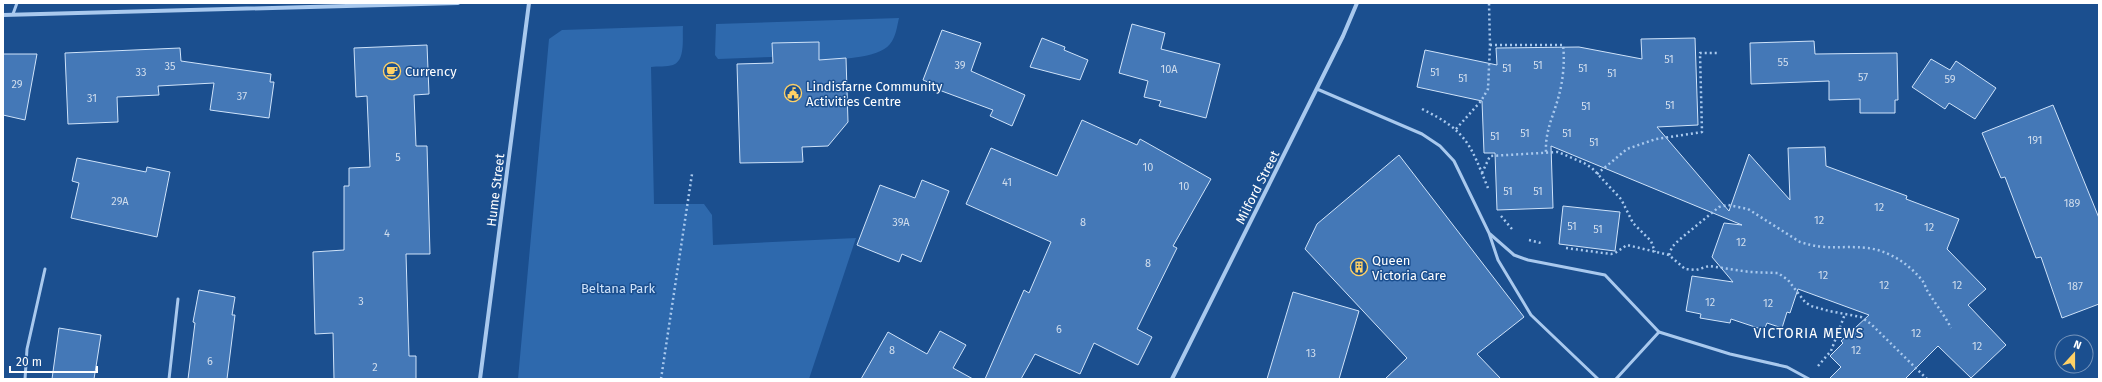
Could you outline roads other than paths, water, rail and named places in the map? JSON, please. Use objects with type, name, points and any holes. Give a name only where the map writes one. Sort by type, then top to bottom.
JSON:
[{"type":"street","points":[[3,15],[458,3]]},
{"type":"street","name":"Hume Street","points":[[480,379],[529,3]]},
{"type":"street","name":"Milford Street","points":[[1172,379],[1351,21],[1357,3]]},
{"type":"lane","points":[[13,14],[17,3]]},
{"type":"lane","points":[[1316,89],[1422,134],[1440,146],[1454,161],[1489,234],[1498,260],[1532,315],[1598,379]]},
{"type":"lane","points":[[1489,234],[1514,255],[1528,260],[1605,275],[1659,332],[1730,354],[1787,367],[1808,378]]},
{"type":"lane","points":[[25,379],[27,349],[44,269]]},
{"type":"lane","points":[[169,379],[178,300]]},
{"type":"lane","points":[[1616,379],[1659,332]]},
{"type":"place","name":"Currency","points":[[392,71]]},
{"type":"place","name":"Lindisfarne Community Activities Centre","points":[[793,93]]},
{"type":"place","name":"Queen Victoria Care","points":[[1359,267]]},
{"type":"district","name":"VICTORIA MEWS","points":[[1809,333]]},
{"type":"park label","name":"Beltana Park","points":[[618,288]]}]
